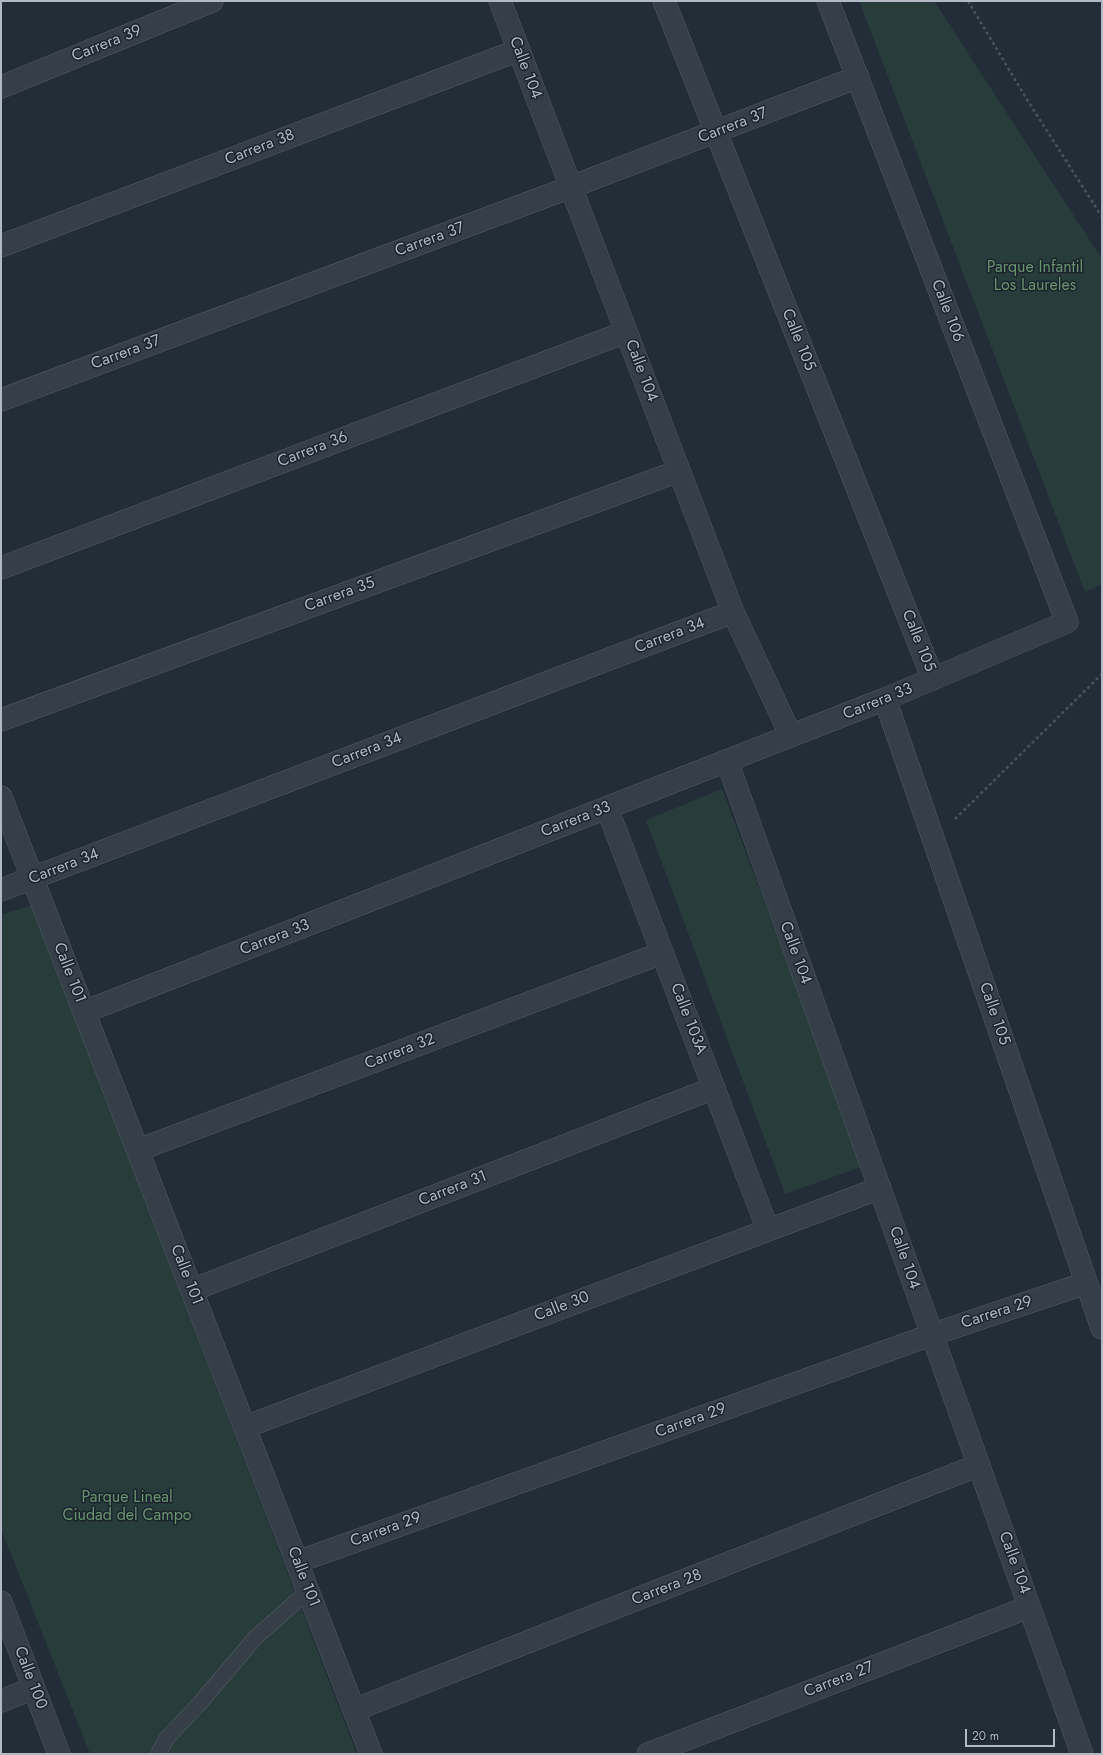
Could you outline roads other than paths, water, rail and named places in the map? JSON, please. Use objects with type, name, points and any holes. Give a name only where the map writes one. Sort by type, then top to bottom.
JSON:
[{"type":"street","name":"Carrera 39","points":[[1,87],[212,1]]},
{"type":"street","name":"Calle 104","points":[[500,1],[733,612],[791,736]]},
{"type":"street","name":"Calle 105","points":[[664,1],[715,133],[933,679]]},
{"type":"street","name":"Calle 106","points":[[828,1],[1067,622]]},
{"type":"street","name":"Carrera 38","points":[[1,246],[519,50]]},
{"type":"street","name":"Carrera 37","points":[[1,400],[715,133],[858,77]]},
{"type":"street","name":"Carrera 36","points":[[1,568],[626,332]]},
{"type":"street","name":"Carrera 35","points":[[1,720],[679,471]]},
{"type":"street","name":"Carrera 34","points":[[1,890],[733,612]]},
{"type":"street","name":"Carrera 33","points":[[84,1012],[885,699],[1067,622]]},
{"type":"street","name":"Calle 105","points":[[885,699],[1102,1328]]},
{"type":"street","name":"Calle 104","points":[[727,761],[1029,1607],[1075,1752]]},
{"type":"street","name":"Calle 101","points":[[1,796],[371,1754]]},
{"type":"street","name":"Calle 103A","points":[[606,808],[768,1230]]},
{"type":"street","name":"Carrera 32","points":[[138,1150],[662,953]]},
{"type":"street","name":"Carrera 31","points":[[192,1290],[714,1088]]},
{"type":"street","name":"Calle 30","points":[[245,1427],[880,1188]]},
{"type":"street","name":"Carrera 29","points":[[297,1562],[931,1334],[1086,1283]]},
{"type":"street","name":"Carrera 28","points":[[354,1710],[979,1466]]},
{"type":"street","name":"Calle 100","points":[[1,1602],[59,1754]]},
{"type":"street","name":"Carrera 27","points":[[648,1754],[1029,1607]]},
{"type":"street","points":[[1,1701],[34,1688]]},
{"type":"lane","points":[[158,1754],[167,1738],[200,1703],[255,1638],[308,1591]]},
{"type":"park label","name":"Parque Infantil Los Laureles","points":[[1035,277]]},
{"type":"park label","name":"Parque Lineal Ciudad del Campo","points":[[127,1507]]}]
